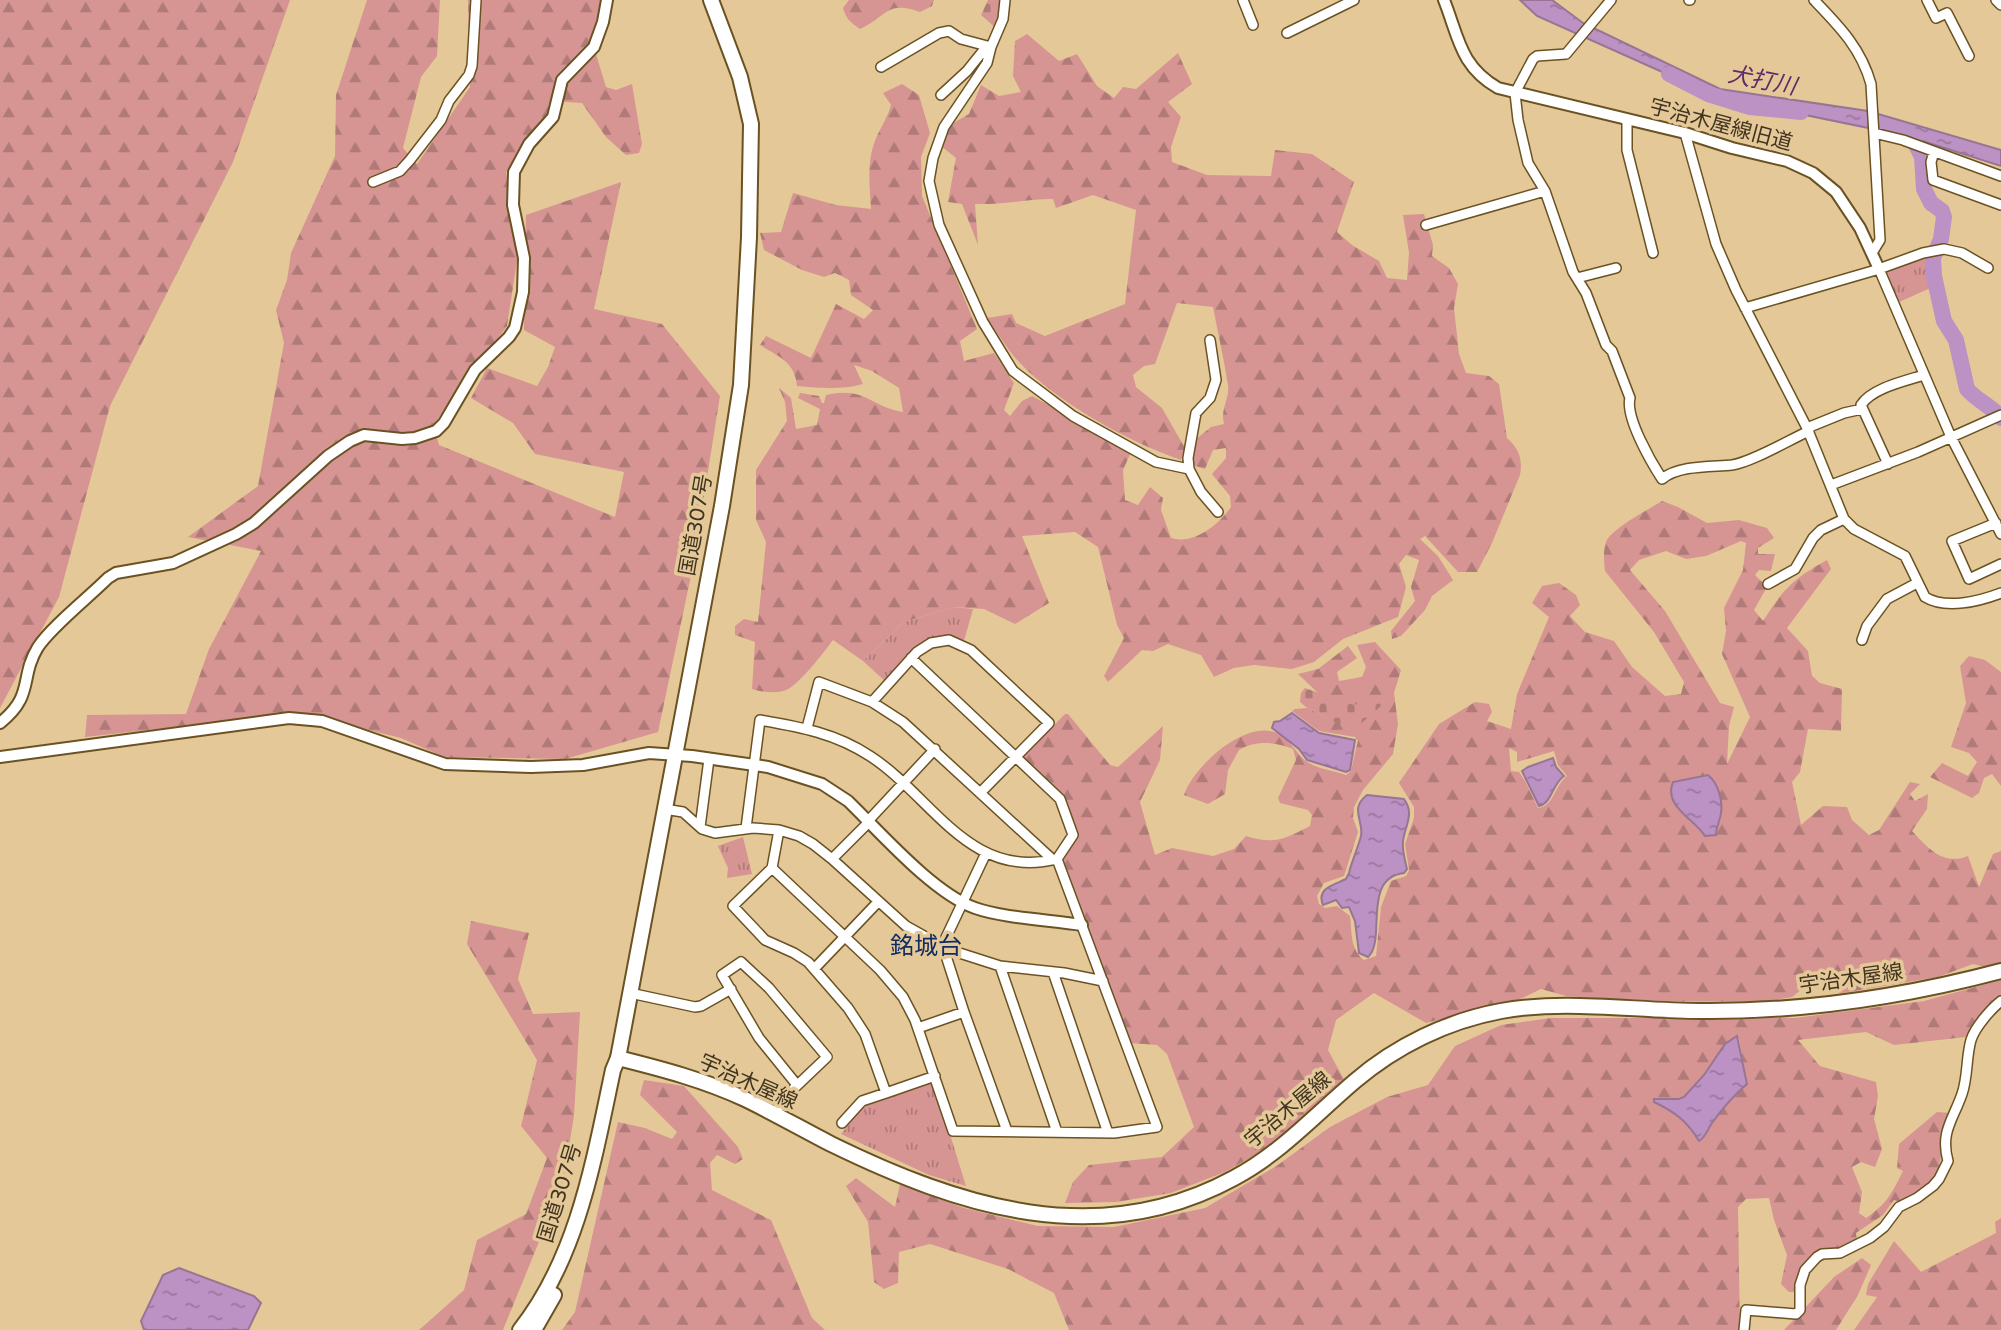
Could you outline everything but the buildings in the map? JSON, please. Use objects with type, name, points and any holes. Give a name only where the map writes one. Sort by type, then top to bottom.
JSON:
[{"type":"main road","name":"国道307号","points":[[520,1330],[550,1285],[564,1255],[589,1172],[618,1058],[722,506],[741,385],[749,237],[751,124],[740,77],[711,0]]},
{"type":"main road","name":"宇治木屋線","points":[[618,1058],[705,1083],[870,1162],[965,1199],[1051,1217],[1094,1217],[1140,1212],[1181,1201],[1233,1179],[1287,1143],[1357,1079],[1392,1054],[1428,1034],[1482,1015],[1559,1006],[1678,1011],[1797,1008],[1918,990],[2001,971]]},
{"type":"main road","name":"国道307号","points":[[534,1330],[566,1269],[583,1220],[620,1072],[618,1058]]},
{"type":"street","points":[[373,182],[400,171],[441,120],[457,87],[469,75],[472,66],[476,0]]},
{"type":"street","points":[[0,723],[14,712],[22,699],[29,669],[39,646],[108,578],[116,573],[173,563],[236,534],[254,523],[328,456],[350,441],[364,435],[415,438],[436,430],[444,423],[475,370],[509,337],[514,328],[523,292],[524,258],[513,205],[514,172],[529,144],[553,117],[562,80],[593,47],[603,22],[607,0]]},
{"type":"street","points":[[1006,0],[1003,19],[987,64],[944,127],[933,158],[929,181],[939,225],[953,261],[983,322],[1013,371],[1073,416],[1156,462],[1189,469]]},
{"type":"street","points":[[1243,0],[1253,25]]},
{"type":"street","points":[[1287,33],[1354,0]]},
{"type":"street","name":"宇治木屋線旧道","points":[[1444,0],[1466,58],[1474,70],[1498,88],[1685,133],[1787,161],[1813,173],[1836,192],[1860,228],[1951,437],[2001,534]]},
{"type":"street","points":[[1611,0],[1566,54],[1537,56],[1533,59],[1515,93],[1528,163],[1545,191],[1577,278],[1621,374],[1649,460],[1662,479],[1688,469],[1736,464],[1844,413],[1862,409]]},
{"type":"street","points":[[1814,0],[1855,46],[1866,65],[1871,83],[1880,240],[1872,253]]},
{"type":"street","points":[[1927,0],[1936,18],[1947,13],[1969,56]]},
{"type":"street","points":[[1996,0],[2001,5]]},
{"type":"street","points":[[881,67],[939,33],[950,31],[961,39],[991,47]]},
{"type":"street","points":[[940,95],[967,71],[983,51],[991,47]]},
{"type":"street","points":[[1627,119],[1627,150],[1653,253]]},
{"type":"street","points":[[1874,131],[2001,176]]},
{"type":"street","points":[[1685,133],[1716,244],[1745,309],[1808,430],[1844,519],[1854,529],[1905,556],[1925,597],[1931,601],[1964,603],[2001,593]]},
{"type":"street","points":[[1930,151],[1933,180],[2001,205]]},
{"type":"street","points":[[1426,225],[1545,191]]},
{"type":"street","points":[[1745,309],[1923,253],[1944,249],[1962,253],[1988,268]]},
{"type":"street","points":[[1577,278],[1616,268]]},
{"type":"street","points":[[1210,340],[1216,380],[1210,398],[1196,413],[1188,458],[1189,469],[1201,492],[1218,512]]},
{"type":"street","points":[[1888,464],[1862,409],[1863,401],[1881,390],[1924,375]]},
{"type":"street","points":[[1831,485],[1888,464],[2001,415]]},
{"type":"street","points":[[1768,584],[1795,569],[1813,538],[1821,530],[1844,519]]},
{"type":"street","points":[[1996,523],[1952,541],[1969,579],[2001,565]]},
{"type":"street","points":[[1862,640],[1867,626],[1887,599],[1917,583]]},
{"type":"street","points":[[872,702],[911,659],[931,643],[949,640],[971,650],[1049,723],[980,793]]},
{"type":"street","points":[[911,659],[1060,799],[1073,835],[1055,860]]},
{"type":"street","points":[[772,868],[893,984],[907,1003],[953,1130],[1108,1133],[1157,1127],[1055,860],[935,749],[888,710],[819,682],[807,728]]},
{"type":"street","points":[[0,757],[289,718],[322,721],[445,764],[583,765],[649,753],[754,765],[789,772],[822,784],[848,802],[931,881],[963,903],[989,911],[1082,925]]},
{"type":"street","points":[[746,828],[760,720],[807,728],[849,744],[872,757],[904,783],[951,830],[986,853],[1018,862],[1055,860]]},
{"type":"street","points":[[832,859],[935,749]]},
{"type":"street","points":[[700,827],[709,759]]},
{"type":"street","points":[[664,809],[683,812],[700,827],[715,833],[746,828],[779,830],[813,844],[906,926],[945,947],[1000,966],[1103,981]]},
{"type":"street","points":[[779,830],[772,868],[733,906],[765,940],[794,953],[814,970],[848,1008],[865,1034],[886,1093]]},
{"type":"street","points":[[986,853],[945,947],[964,1012],[1007,1131]]},
{"type":"street","points":[[814,970],[878,902]]},
{"type":"street","points":[[774,1115],[785,1097],[827,1057],[769,988],[741,962],[722,975],[759,1038],[797,1085]]},
{"type":"street","points":[[1000,966],[1057,1132]]},
{"type":"street","points":[[1053,972],[1108,1133]]},
{"type":"street","points":[[630,993],[695,1007],[731,989]]},
{"type":"street","points":[[1744,1330],[1746,1310],[1796,1314],[1800,1311],[1800,1285],[1805,1270],[1816,1257],[1840,1253],[1870,1238],[1885,1227],[1899,1208],[1917,1198],[1940,1179],[1948,1161],[1944,1146],[1945,1134],[1962,1095],[1971,1040],[1989,1011],[2001,1001]]},
{"type":"street","points":[[918,1028],[964,1012]]},
{"type":"street","points":[[842,1123],[862,1101],[935,1076]]},
{"type":"green space","points":[[0,0],[290,0],[233,162],[110,406],[59,597],[0,708]]},
{"type":"green space","points":[[367,0],[440,0],[437,56],[421,77],[403,148],[417,164],[470,87],[468,0],[601,0],[592,41],[606,87],[616,90],[632,84],[642,144],[639,153],[626,155],[606,137],[582,103],[551,101],[547,114],[506,172],[518,254],[507,326],[433,425],[439,445],[615,517],[624,472],[535,454],[513,423],[471,398],[487,368],[537,386],[555,347],[524,330],[526,215],[621,182],[594,309],[662,324],[720,396],[692,571],[658,732],[565,759],[444,757],[401,738],[300,713],[85,737],[87,715],[186,714],[209,649],[261,551],[188,537],[258,486],[284,343],[276,310],[287,280],[291,253],[335,156],[336,95]]},
{"type":"green space","points":[[849,0],[934,0],[932,6],[920,12],[893,9],[860,29],[844,12],[843,8]]},
{"type":"green space","points":[[988,0],[1005,0],[998,30],[981,15]]},
{"type":"green space","points":[[1027,34],[1059,61],[1077,54],[1097,86],[1114,98],[1123,87],[1136,89],[1178,53],[1192,84],[1168,102],[1181,117],[1171,147],[1172,162],[1207,175],[1271,176],[1275,150],[1312,154],[1354,182],[1337,232],[1352,245],[1379,261],[1387,278],[1407,280],[1409,253],[1403,215],[1424,214],[1433,245],[1432,256],[1449,268],[1458,284],[1454,308],[1459,354],[1466,373],[1489,376],[1499,384],[1507,438],[1515,446],[1520,459],[1520,475],[1492,543],[1477,572],[1458,572],[1425,536],[1420,539],[1438,556],[1453,580],[1432,596],[1425,610],[1401,636],[1392,639],[1391,631],[1415,601],[1411,587],[1419,560],[1406,555],[1399,564],[1406,587],[1398,617],[1343,639],[1314,662],[1292,669],[1254,665],[1234,668],[1214,677],[1201,655],[1168,644],[1153,651],[1142,650],[1108,682],[1104,676],[1124,638],[1117,625],[1098,547],[1075,532],[1022,536],[1049,603],[1015,624],[984,609],[954,607],[904,622],[863,661],[833,640],[811,668],[791,687],[774,692],[752,689],[755,642],[735,635],[735,626],[744,619],[758,622],[766,542],[756,520],[756,470],[787,421],[785,402],[779,388],[791,398],[796,429],[817,425],[820,409],[798,398],[800,393],[819,396],[824,403],[826,395],[850,393],[903,412],[899,388],[872,371],[854,365],[863,384],[855,386],[797,386],[789,366],[760,345],[766,336],[811,358],[836,304],[864,319],[873,310],[851,295],[849,280],[835,273],[824,277],[802,270],[764,250],[760,233],[781,232],[793,193],[836,205],[871,209],[871,154],[891,105],[883,93],[902,84],[919,95],[930,133],[921,157],[922,196],[977,329],[960,341],[964,361],[994,353],[1014,383],[1004,410],[1010,416],[1022,401],[1032,396],[1132,450],[1123,470],[1125,500],[1138,505],[1150,487],[1163,498],[1161,510],[1171,538],[1189,538],[1205,532],[1231,507],[1230,496],[1212,474],[1226,458],[1226,448],[1213,450],[1205,469],[1192,465],[1196,439],[1211,427],[1224,424],[1223,413],[1228,394],[1213,307],[1177,303],[1155,364],[1144,366],[1133,375],[1136,387],[1162,408],[1185,448],[1181,460],[1116,431],[1053,392],[1019,362],[987,318],[1012,314],[1016,323],[1045,336],[1125,304],[1136,210],[1093,195],[1056,208],[1053,199],[975,204],[978,245],[962,204],[948,202],[956,158],[941,146],[950,125],[969,114],[981,85],[999,96],[1021,92],[1013,76],[1015,41]]},
{"type":"green space","points":[[1931,256],[1935,286],[1897,303],[1881,269],[1900,261]]},
{"type":"green space","points":[[1662,501],[1707,523],[1739,520],[1767,528],[1774,538],[1758,548],[1758,554],[1775,554],[1771,571],[1759,570],[1755,575],[1767,587],[1754,610],[1763,621],[1790,585],[1827,560],[1831,569],[1787,628],[1808,651],[1812,676],[1820,683],[1842,689],[1841,731],[1808,729],[1800,772],[1792,782],[1801,825],[1823,806],[1847,807],[1852,820],[1869,835],[1879,830],[1910,782],[1920,784],[1910,794],[1915,801],[1928,794],[1927,809],[1912,831],[1930,849],[1951,859],[1968,856],[1979,887],[1993,854],[2001,851],[2001,962],[1985,967],[1973,964],[1938,977],[1842,993],[1806,986],[1792,997],[1769,1001],[1642,1002],[1566,996],[1541,989],[1518,1000],[1426,1023],[1374,993],[1336,1020],[1328,1050],[1346,1083],[1281,1140],[1225,1172],[1171,1193],[1116,1202],[1065,1203],[1073,1182],[1089,1165],[1162,1157],[1194,1127],[1167,1054],[1157,1045],[1130,1043],[1063,859],[1078,837],[1062,797],[1023,757],[1065,714],[1068,714],[1110,765],[1118,767],[1163,726],[1160,760],[1140,802],[1155,855],[1172,848],[1213,856],[1234,849],[1246,836],[1264,840],[1286,837],[1310,826],[1312,815],[1308,810],[1280,803],[1278,798],[1296,760],[1293,749],[1266,743],[1246,747],[1239,750],[1228,770],[1225,794],[1208,804],[1184,795],[1198,772],[1222,748],[1250,733],[1264,730],[1282,736],[1313,765],[1346,775],[1351,771],[1358,740],[1355,737],[1319,731],[1292,711],[1307,708],[1350,729],[1378,699],[1354,706],[1318,693],[1298,674],[1318,669],[1348,646],[1357,658],[1337,672],[1339,681],[1362,677],[1366,667],[1357,645],[1375,642],[1401,670],[1394,693],[1398,724],[1393,754],[1363,790],[1354,807],[1353,818],[1358,832],[1344,876],[1324,883],[1317,896],[1319,904],[1325,908],[1337,906],[1350,916],[1352,940],[1359,956],[1364,960],[1376,956],[1381,907],[1391,881],[1406,876],[1409,870],[1405,844],[1414,818],[1414,807],[1399,783],[1439,724],[1475,702],[1489,704],[1492,712],[1487,721],[1511,729],[1517,694],[1549,617],[1532,603],[1542,586],[1559,583],[1576,595],[1580,605],[1570,616],[1585,632],[1614,641],[1632,667],[1665,696],[1681,694],[1684,682],[1654,632],[1605,571],[1604,549],[1610,537],[1623,525]],"holes":[[[1741,541],[1746,543],[1743,570],[1724,608],[1726,631],[1722,654],[1750,717],[1727,764],[1729,726],[1734,707],[1720,703],[1665,611],[1630,570],[1639,560],[1666,551],[1686,559],[1706,556]],[[1509,748],[1517,752],[1517,762],[1554,751],[1558,765],[1567,776],[1551,800],[1538,808],[1519,772],[1511,771]],[[1708,775],[1714,782],[1719,792],[1721,807],[1716,835],[1706,836],[1679,781]]]},
{"type":"green space","points":[[954,607],[973,609],[964,641],[939,638],[929,641],[910,655],[885,681],[863,661],[904,622]]},
{"type":"green space","points":[[1969,656],[1985,660],[2001,672],[2001,786],[1992,774],[1984,778],[1979,793],[1972,798],[1930,777],[1942,763],[1968,776],[1977,762],[1969,753],[1951,747],[1966,703],[1960,666]]},
{"type":"green space","points":[[1305,688],[1354,705],[1378,698],[1381,706],[1356,728],[1349,729],[1300,702]]},
{"type":"green space","points":[[743,837],[752,874],[727,878],[728,868],[718,846]]},
{"type":"green space","points":[[471,921],[529,933],[518,979],[533,1014],[580,1012],[574,1116],[563,1183],[503,1330],[419,1330],[464,1290],[477,1240],[526,1214],[547,1158],[521,1126],[537,1060],[467,944]]},
{"type":"green space","points":[[2001,980],[2001,998],[1966,1037],[1894,1045],[1866,1032],[1798,1040],[1820,1066],[1876,1082],[1878,1096],[1874,1119],[1882,1149],[1875,1167],[1861,1162],[1852,1167],[1862,1192],[1859,1213],[1866,1218],[1884,1203],[1892,1192],[1903,1171],[1897,1168],[1899,1144],[1937,1112],[1950,1113],[1935,1177],[1919,1194],[1900,1202],[1894,1200],[1883,1215],[1856,1233],[1857,1241],[1846,1248],[1814,1256],[1796,1292],[1789,1292],[1781,1284],[1787,1255],[1769,1198],[1746,1199],[1738,1207],[1740,1330],[1069,1330],[1054,1293],[1008,1269],[930,1244],[899,1252],[898,1283],[884,1289],[874,1282],[868,1222],[846,1186],[856,1178],[895,1207],[900,1184],[964,1208],[1038,1226],[1114,1227],[1205,1208],[1275,1167],[1330,1127],[1387,1097],[1428,1085],[1455,1046],[1501,1025],[1551,1018],[1795,1018],[1924,1001]],"holes":[[[1739,1039],[1747,1084],[1724,1107],[1699,1141],[1680,1117],[1654,1101],[1657,1098],[1684,1097],[1704,1075],[1725,1044]]]},
{"type":"green space","points":[[644,1080],[684,1086],[738,1147],[743,1159],[735,1164],[717,1155],[710,1163],[712,1190],[771,1220],[812,1318],[825,1330],[562,1330],[575,1312],[618,1122],[645,1128],[672,1139],[677,1132],[640,1095]]},
{"type":"green space","points":[[928,1082],[935,1086],[966,1186],[929,1175],[841,1134],[865,1103]]},
{"type":"green space","points":[[2001,1218],[2001,1330],[1854,1330],[1877,1297],[1866,1295],[1868,1284],[1894,1241],[1921,1272],[1996,1233],[1995,1222]]},
{"type":"green space","points":[[1862,1258],[1871,1265],[1858,1295],[1836,1330],[1784,1330],[1834,1277]]},
{"type":"water","points":[[1520,0],[1552,0],[1583,23],[1720,89],[1868,111],[2001,150],[2001,166],[1907,136],[1718,97],[1537,16]]},
{"type":"water","points":[[1292,713],[1319,733],[1355,740],[1350,770],[1346,772],[1307,760],[1299,749],[1272,728],[1274,722]]},
{"type":"water","points":[[1553,758],[1556,767],[1564,776],[1547,801],[1539,806],[1522,771]]},
{"type":"water","points":[[1708,775],[1717,787],[1721,808],[1716,835],[1705,836],[1676,806],[1671,791],[1673,782]]},
{"type":"water","points":[[1367,795],[1404,799],[1409,810],[1403,844],[1407,869],[1404,873],[1391,877],[1383,886],[1377,911],[1376,937],[1368,957],[1359,953],[1355,921],[1349,907],[1342,908],[1336,900],[1323,905],[1321,899],[1324,891],[1346,879],[1349,873],[1361,836],[1359,805]]},
{"type":"water","points":[[1737,1036],[1747,1084],[1724,1107],[1699,1141],[1685,1123],[1674,1113],[1654,1102],[1654,1099],[1684,1097],[1704,1075],[1725,1044]]},
{"type":"water","points":[[179,1268],[254,1296],[261,1303],[248,1330],[144,1330],[141,1321],[163,1275]]},
{"type":"waterway","name":"犬打川","points":[[1669,74],[1708,94],[1750,107],[1801,112]]},
{"type":"waterway","points":[[1911,135],[1922,157],[1924,189],[1931,203],[1942,211],[1944,217],[1941,239],[1933,258],[1934,276],[1944,321],[1956,340],[1967,389],[2001,418]]},
{"type":"district","name":"銘城台","points":[[926,946]]}]
